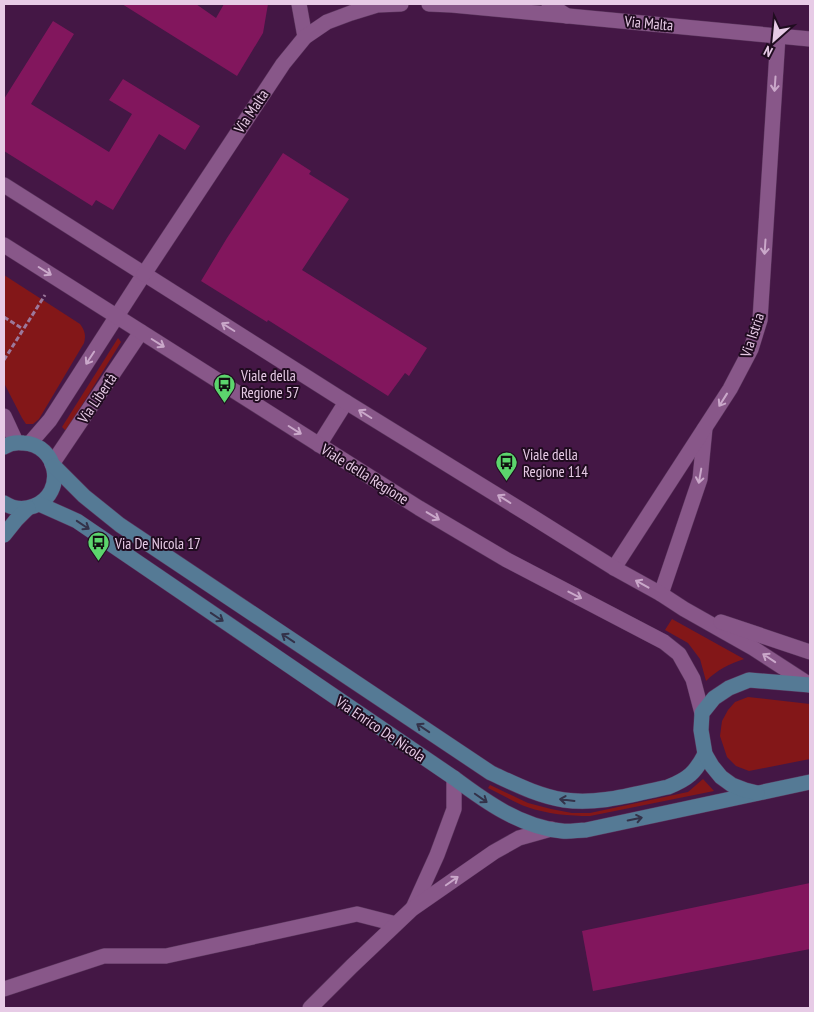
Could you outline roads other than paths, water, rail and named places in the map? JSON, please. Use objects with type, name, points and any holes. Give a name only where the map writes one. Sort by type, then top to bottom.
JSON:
[{"type":"main road","name":"Via Enrico De Nicola","points":[[17,444],[41,448],[49,456],[53,465],[84,496],[120,525],[491,773],[523,788],[564,800],[609,799],[676,784],[689,776],[698,767],[705,754]]},
{"type":"main road","points":[[4,535],[16,520],[48,497],[55,477],[53,465]]},
{"type":"main road","name":"Via Enrico De Nicola","points":[[4,504],[18,509],[34,506],[77,521],[487,802],[530,824],[562,831],[586,830],[810,782]]},
{"type":"main road","points":[[758,793],[732,785],[721,777],[712,766],[705,754],[701,730],[702,713],[714,698],[728,688],[749,680],[810,685]]},
{"type":"street","points":[[299,4],[305,37]]},
{"type":"street","name":"Via Malta","points":[[116,317],[283,64],[305,37],[327,22],[351,13],[377,5],[401,4]]},
{"type":"street","name":"Via Malta","points":[[429,4],[810,39]]},
{"type":"street","points":[[549,4],[566,16]]},
{"type":"street","name":"Via Istria","points":[[614,568],[730,388],[751,349],[760,320],[778,36]]},
{"type":"street","points":[[4,185],[346,402],[614,568],[753,648],[810,685]]},
{"type":"street","name":"Viale della Regione","points":[[4,245],[418,508],[507,560],[664,642],[679,654],[693,679],[702,713]]},
{"type":"street","name":"Via Libertà","points":[[17,444],[50,420],[116,317]]},
{"type":"street","name":"Via Libertà","points":[[53,465],[141,332]]},
{"type":"street","points":[[319,445],[346,402]]},
{"type":"street","points":[[4,416],[17,444]]},
{"type":"street","points":[[661,594],[700,480],[705,428]]},
{"type":"street","points":[[684,609],[810,652]]},
{"type":"street","points":[[412,909],[438,855],[454,809],[454,778]]},
{"type":"street","points":[[310,1008],[412,909],[494,852],[519,838],[551,829]]},
{"type":"street","points":[[4,989],[104,956],[166,956],[357,914],[396,924]]},
{"type":"place","name":"Viale della Regione 57","points":[[225,403]]},
{"type":"place","name":"Viale della Regione 114","points":[[507,482]]},
{"type":"place","name":"Via De Nicola 17","points":[[99,562]]}]
